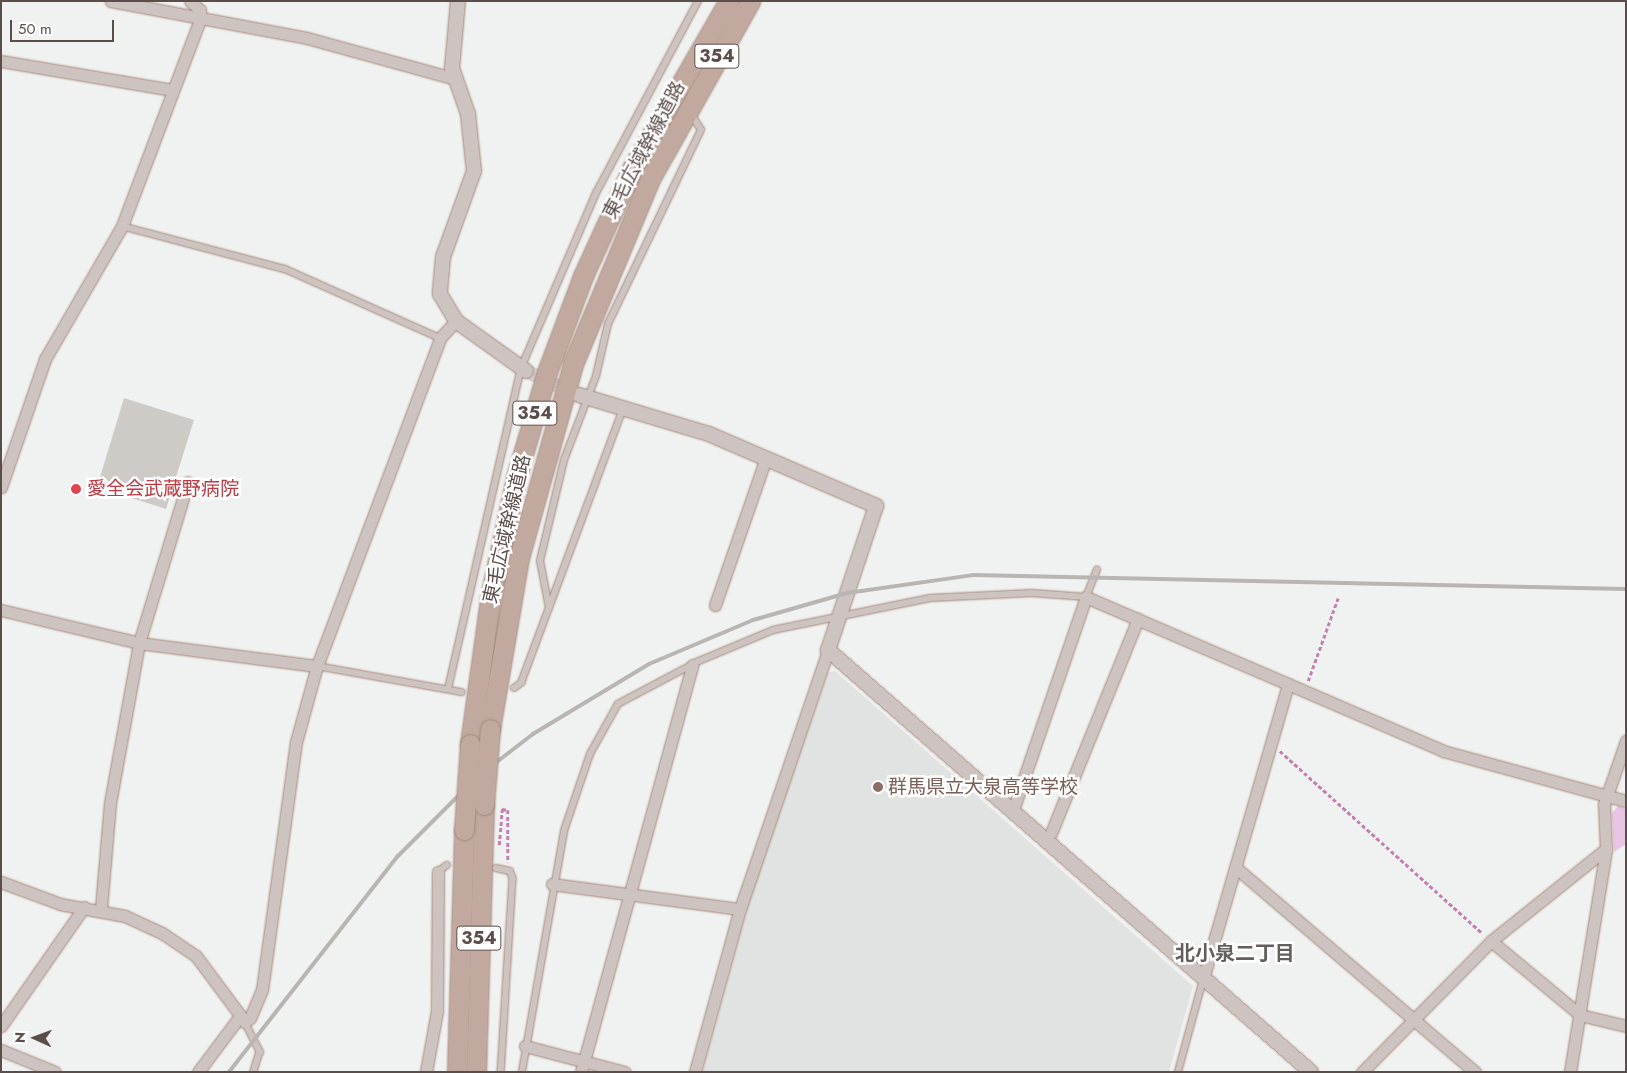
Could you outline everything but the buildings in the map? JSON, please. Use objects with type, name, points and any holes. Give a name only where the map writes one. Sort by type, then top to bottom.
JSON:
[{"type":"highway","name":"東毛広域幹線道路","points":[[457,1072],[464,830],[470,744],[491,593],[516,478],[547,372],[583,276],[633,167],[729,1]]},
{"type":"highway","name":"東毛広域幹線道路","points":[[476,1072],[484,805],[490,729],[519,558],[573,364],[623,241],[685,110],[750,1]]},
{"type":"street","points":[[111,1],[200,20],[308,38],[456,79]]},
{"type":"street","points":[[1,487],[45,359],[122,226],[200,20],[200,10],[190,1]]},
{"type":"street","points":[[458,1],[452,68],[476,153],[470,195],[439,276],[440,294],[456,321],[524,369]]},
{"type":"street","points":[[1,61],[172,90]]},
{"type":"street","points":[[198,1072],[243,1019],[262,990],[296,742],[317,666],[440,338],[456,321]]},
{"type":"street","points":[[583,396],[766,458],[876,506],[740,909],[695,1072]]},
{"type":"street","points":[[715,605],[766,458]]},
{"type":"street","points":[[101,908],[110,803],[139,643],[188,482]]},
{"type":"street","points":[[1013,810],[1086,597],[1466,760],[1626,801]]},
{"type":"street","points":[[1,610],[139,643],[317,666]]},
{"type":"street","points":[[1051,833],[1138,620]]},
{"type":"street","points":[[828,650],[1311,1072]]},
{"type":"street","points":[[582,1066],[692,665]]},
{"type":"street","points":[[1203,979],[1288,684]]},
{"type":"street","points":[[1570,1072],[1606,849],[1606,795],[1626,741]]},
{"type":"street","points":[[1362,1072],[1490,941],[1606,849]]},
{"type":"street","points":[[1235,867],[1474,1072]]},
{"type":"street","points":[[426,1072],[437,1011],[442,869]]},
{"type":"street","points":[[1,882],[38,898],[84,907],[101,908],[184,946],[206,966],[243,1019]]},
{"type":"street","points":[[552,884],[740,909]]},
{"type":"street","points":[[1,1026],[84,907]]},
{"type":"street","points":[[1490,941],[1580,1015],[1626,1026]]},
{"type":"street","points":[[525,1046],[582,1066],[624,1072]]},
{"type":"street","points":[[1,1050],[55,1072]]},
{"type":"lane","points":[[448,689],[524,369],[596,193],[698,1]]},
{"type":"lane","points":[[549,608],[540,561],[564,460],[583,396],[608,324],[701,130],[698,120],[685,110]]},
{"type":"lane","points":[[122,226],[285,269],[440,338]]},
{"type":"lane","points":[[514,688],[521,683],[623,409]]},
{"type":"lane","points":[[522,1072],[552,884],[578,789],[615,708],[692,665],[773,630],[840,613],[961,595],[1086,597],[1097,570]]},
{"type":"lane","points":[[317,666],[462,692]]},
{"type":"lane","points":[[496,868],[510,871],[513,878],[501,1072]]},
{"type":"lane","points":[[1178,1072],[1203,979]]},
{"type":"lane","points":[[243,1019],[260,1052],[254,1072]]},
{"type":"path","points":[[1304,690],[1338,598]]},
{"type":"path","points":[[1271,742],[1490,941]]},
{"type":"path","points":[[493,846],[500,844],[502,809],[508,810],[507,856]]},
{"type":"shaded area","name":"群馬県立大泉高等学校","points":[[835,671],[1193,986],[1169,1072],[703,1072],[749,901],[828,673]]},
{"type":"shaded area","points":[[1618,806],[1626,809],[1626,844],[1614,852],[1612,813]]},
{"type":"tunnel","points":[[526,371],[573,393]]},
{"type":"railway","points":[[229,1072],[398,856],[476,778],[533,734],[649,664],[753,620],[847,593],[973,575],[1626,589]]},
{"type":"place","name":"愛全会武蔵野病院","points":[[76,489]]},
{"type":"place","name":"群馬県立大泉高等学校","points":[[878,787]]},
{"type":"district","name":"北小泉二丁目","points":[[1235,953]]}]
